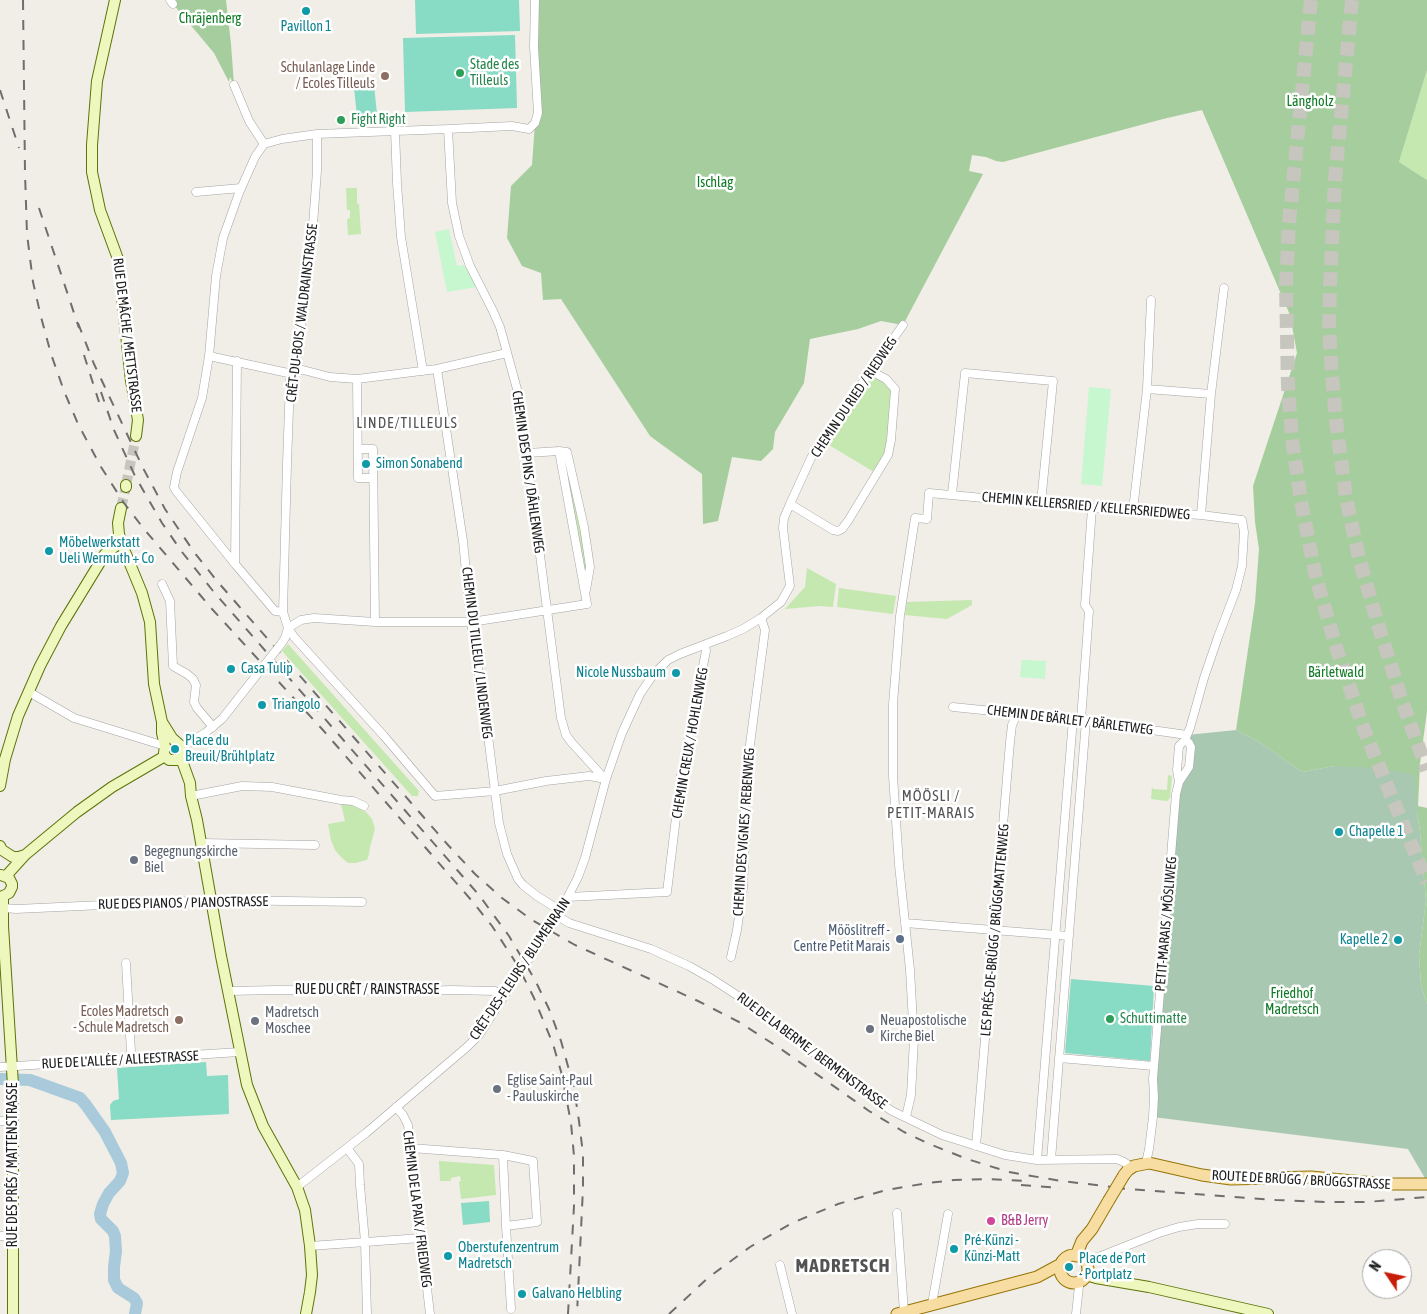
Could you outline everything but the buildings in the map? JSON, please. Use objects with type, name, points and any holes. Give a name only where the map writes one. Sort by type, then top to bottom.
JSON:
[{"type":"main road","name":"RUE DE MÂCHE / METTSTRASSE","points":[[115,0],[98,81],[92,145],[92,172],[100,210],[118,259],[131,381],[138,420],[136,436]]},
{"type":"main road","points":[[121,508],[118,524],[121,542],[137,579],[150,622],[154,684],[162,722],[162,733],[190,783],[245,1075],[256,1111],[297,1187],[305,1210],[310,1246],[311,1284],[306,1314]]},
{"type":"main road","points":[[0,786],[10,739],[18,716],[50,645],[105,554],[121,542]]},
{"type":"main road","points":[[3,876],[52,831],[90,802],[173,752]]},
{"type":"main road","points":[[0,846],[2,850],[13,857],[25,855]]},
{"type":"main road","name":"RUE DES PRÉS / MATTENSTRASSE","points":[[3,876],[11,881],[12,887],[9,893],[2,896],[14,1121],[13,1314]]},
{"type":"main road","name":"ROUTE DE BRÜGG / BRÜGGSTRASSE","points":[[1127,1171],[1139,1164],[1146,1163],[1231,1179],[1311,1177],[1384,1184],[1427,1184]]},
{"type":"main road","points":[[1082,1279],[1088,1271],[1081,1259],[1082,1242],[1127,1171]]},
{"type":"main road","points":[[1064,1280],[1060,1272],[1061,1264],[1065,1258],[1081,1259]]},
{"type":"main road","points":[[900,1313],[1037,1277],[1061,1264]]},
{"type":"main road","points":[[1037,1277],[1064,1280],[1070,1283],[1082,1279],[1149,1287],[1268,1314]]},
{"type":"street","points":[[283,612],[275,611],[174,487],[176,472],[202,398],[209,356],[216,276],[223,238],[241,188],[255,157],[264,144],[282,139],[317,134],[512,126],[529,128],[535,123],[538,113],[534,48],[535,0]]},
{"type":"street","points":[[234,85],[249,121],[264,144]]},
{"type":"street","name":"CHEMIN DES PINS / DÄHLENWEG","points":[[448,129],[452,203],[459,236],[470,266],[500,327],[520,400],[561,718],[566,735],[580,753],[606,779]]},
{"type":"street","points":[[395,131],[401,237],[423,371]]},
{"type":"street","name":"CRÊT-DU-BOIS / WALDRAINSTRASSE","points":[[288,628],[283,612],[290,380],[294,373],[312,238],[317,171],[317,134]]},
{"type":"street","points":[[196,192],[241,188]]},
{"type":"street","points":[[1201,515],[1211,394],[1224,288]]},
{"type":"street","points":[[1133,510],[1147,389],[1151,300]]},
{"type":"street","name":"CHEMIN DU RIED / RIEDWEG","points":[[774,608],[781,602],[790,586],[783,528],[784,518],[811,458],[903,326]]},
{"type":"street","points":[[209,356],[294,373],[303,370],[330,377],[357,379],[437,369],[507,353]]},
{"type":"street","points":[[235,564],[237,361]]},
{"type":"street","name":"CHEMIN DU TILLEUL / LINDENWEG","points":[[437,369],[463,541],[471,622],[502,839],[518,879],[528,890],[556,908],[559,915]]},
{"type":"street","points":[[790,504],[833,530],[838,531],[842,529],[848,521],[888,455],[891,440],[895,389],[886,379],[871,372]]},
{"type":"street","points":[[952,494],[965,373],[1034,379],[1053,381],[1041,503]]},
{"type":"street","points":[[357,379],[358,478],[373,478]]},
{"type":"street","points":[[1147,389],[1211,394]]},
{"type":"street","points":[[358,449],[372,449],[375,622]]},
{"type":"street","points":[[29,692],[74,718],[173,752],[199,737],[230,709],[281,644],[288,628],[298,621],[308,618],[375,622],[471,622],[586,604],[559,451],[528,453]]},
{"type":"street","name":"CHEMIN KELLERSRIED / KELLERSRIEDWEG","points":[[905,923],[893,776],[893,704],[900,616],[915,518],[927,519],[929,493],[1242,520],[1244,549],[1236,590],[1218,637],[1186,737]]},
{"type":"street","points":[[1051,1160],[1069,936],[1080,720],[1089,611],[1085,605],[1092,508]]},
{"type":"street","points":[[162,584],[170,601],[173,666],[193,679],[196,686],[194,702],[213,726]]},
{"type":"street","name":"CRÊT-DES-FLEURS / BLUMENRAIN","points":[[297,1187],[452,1061],[479,1035],[559,915],[578,878],[606,779],[622,733],[640,694],[653,674],[668,660],[730,635],[761,618],[774,608]]},
{"type":"street","name":"CHEMIN DES VIGNES / REBENWEG","points":[[731,958],[743,888],[745,841],[744,790],[765,630],[761,618]]},
{"type":"street","points":[[288,628],[432,793],[495,792],[546,780],[589,776],[606,779]]},
{"type":"street","name":"CHEMIN CREUX / HOHLENWEG","points":[[568,897],[667,892],[681,776],[706,651],[705,645]]},
{"type":"street","name":"CHEMIN DE BÄRLET / BÄRLETWEG","points":[[953,707],[1080,720],[1186,737]]},
{"type":"street","name":"LES PRÉS-DE-BRÜGG / BRÜGGMATTENWEG","points":[[976,1146],[1010,742],[1012,725],[1017,714]]},
{"type":"street","points":[[1037,1160],[1055,936],[1080,720]]},
{"type":"street","name":"PETIT-MARAIS / MÖSLIWEG","points":[[1146,1163],[1153,1117],[1154,1066],[1176,794],[1179,782],[1189,767],[1191,747],[1186,737]]},
{"type":"street","points":[[191,796],[242,786],[272,787],[353,801],[364,806]]},
{"type":"street","points":[[202,843],[315,845]]},
{"type":"street","name":"RUE DES PIANOS / PIANOSTRASSE","points":[[4,908],[211,900],[362,902]]},
{"type":"street","name":"RUE DE LA BERME / BERMENSTRASSE","points":[[559,915],[568,923],[651,949],[705,974],[749,1003],[892,1110],[942,1135],[1005,1155],[1037,1160],[1117,1159],[1124,1162],[1127,1171]]},
{"type":"street","points":[[906,1117],[911,1095],[914,1040],[905,923],[1069,936]]},
{"type":"street","points":[[126,962],[131,1052],[129,1059]]},
{"type":"street","name":"RUE DU CRÊT / RAINSTRASSE","points":[[229,992],[277,990],[450,990],[495,991],[504,996]]},
{"type":"street","name":"RUE DE L'ALLÉE / ALLEESTRASSE","points":[[0,1067],[12,1070],[129,1059],[240,1052]]},
{"type":"street","points":[[1059,1058],[1154,1066]]},
{"type":"street","name":"CHEMIN DE LA PAIX / FRIEDWEG","points":[[396,1107],[408,1125],[430,1314]]},
{"type":"street","points":[[0,1122],[14,1121]]},
{"type":"street","points":[[347,1148],[359,1164],[365,1242],[367,1314]]},
{"type":"street","points":[[411,1148],[502,1155],[533,1161],[537,1222],[506,1226]]},
{"type":"street","points":[[502,1155],[511,1309]]},
{"type":"street","points":[[897,1213],[900,1313]]},
{"type":"street","points":[[932,1304],[948,1214]]},
{"type":"street","points":[[1081,1259],[1179,1227],[1198,1224],[1225,1224]]},
{"type":"street","points":[[0,1236],[14,1236]]},
{"type":"street","points":[[310,1246],[421,1238]]},
{"type":"street","points":[[780,1265],[792,1314]]},
{"type":"street","points":[[1076,1314],[1079,1286],[1082,1279]]},
{"type":"green space","name":"Chräjenberg","points":[[172,0],[226,0],[234,85],[230,77],[229,82],[214,53],[173,4]]},
{"type":"green space","points":[[415,0],[519,0],[520,31],[416,34]]},
{"type":"green space","points":[[535,0],[1427,0],[1427,70],[1399,162],[1427,180],[1427,711],[1420,764],[1418,806],[1427,808],[1427,1004],[1421,985],[1419,955],[1426,901],[1417,812],[1334,766],[1302,772],[1259,742],[1236,730],[1255,603],[1259,549],[1253,486],[1297,353],[1290,315],[1202,110],[1003,162],[972,155],[969,171],[983,174],[903,325],[881,321],[858,329],[810,339],[804,383],[775,432],[773,449],[761,461],[732,457],[718,521],[703,524],[702,474],[650,436],[561,299],[543,300],[541,273],[522,266],[507,238],[511,186],[532,165],[535,123]]},
{"type":"green space","name":"Stade des Tilleuls","points":[[515,35],[517,108],[405,112],[403,38]]},
{"type":"green space","points":[[1427,70],[1427,180],[1399,162]]},
{"type":"green space","points":[[374,85],[377,114],[357,116],[354,88]]},
{"type":"green space","points":[[346,188],[357,188],[361,234],[348,235],[347,219],[350,218],[350,210],[347,210]]},
{"type":"green space","points":[[449,229],[457,266],[464,265],[476,287],[447,292],[435,232]]},
{"type":"green space","points":[[872,377],[876,377],[886,384],[891,391],[888,444],[885,454],[874,472],[824,442]]},
{"type":"green space","points":[[1089,387],[1111,389],[1102,486],[1081,484]]},
{"type":"green space","points":[[563,454],[565,455],[587,565],[585,580]]},
{"type":"green space","points":[[807,568],[836,584],[833,607],[820,606],[785,609],[805,587]]},
{"type":"green space","points":[[839,588],[896,596],[893,614],[837,607]]},
{"type":"green space","points":[[972,600],[972,605],[947,619],[905,615],[907,602]]},
{"type":"green space","points":[[288,644],[419,791],[418,796],[412,796],[282,651]]},
{"type":"green space","points":[[1022,660],[1046,661],[1045,679],[1020,677]]},
{"type":"green space","name":"Friedhof Madretsch","points":[[1236,730],[1259,742],[1302,772],[1334,766],[1370,768],[1408,773],[1414,776],[1426,901],[1419,955],[1421,985],[1427,1004],[1426,1180],[1408,1149],[1153,1117],[1176,794],[1189,767],[1187,735]]},
{"type":"green space","points":[[1168,775],[1172,776],[1170,798],[1167,801],[1151,799],[1152,787],[1153,789],[1167,790]]},
{"type":"green space","points":[[341,804],[350,804],[366,812],[372,819],[375,829],[367,860],[348,863],[335,850],[328,824],[345,821]]},
{"type":"green space","name":"Schuttimatte","points":[[1071,979],[1154,986],[1150,1061],[1065,1053]]},
{"type":"green space","points":[[206,1062],[207,1076],[228,1075],[229,1114],[111,1120],[110,1105],[113,1101],[119,1099],[117,1068]]},
{"type":"green space","points":[[439,1161],[494,1165],[496,1195],[461,1199],[460,1176],[451,1178],[451,1181],[440,1181]]},
{"type":"green space","points":[[489,1201],[490,1222],[463,1225],[461,1203]]},
{"type":"waterway","points":[[0,1079],[30,1080],[80,1098],[105,1132],[121,1163],[123,1173],[120,1181],[109,1193],[100,1214],[101,1219],[113,1231],[115,1236],[114,1280],[118,1288],[134,1298],[137,1303],[135,1314]]},
{"type":"tunnel","points":[[1311,0],[1289,223],[1286,284],[1288,386],[1292,439],[1301,501],[1316,578],[1338,653],[1365,732],[1427,882]]},
{"type":"tunnel","points":[[1352,0],[1335,179],[1330,286],[1329,328],[1336,421],[1346,498],[1359,558],[1403,704],[1427,770]]},
{"type":"tunnel","points":[[126,485],[136,436]]},
{"type":"tunnel","points":[[121,508],[126,487]]},
{"type":"railway","points":[[23,0],[27,234],[33,282],[41,317],[64,391],[78,424],[101,467],[124,503],[144,529],[212,609],[322,729],[472,901],[492,926],[518,966],[553,1044],[562,1075],[571,1123],[574,1156],[574,1206],[568,1314]]},
{"type":"railway","points":[[0,90],[19,148]]},
{"type":"railway","points":[[39,208],[79,328]]},
{"type":"railway","points":[[78,323],[94,364],[143,468],[165,509],[194,552],[217,581],[448,845],[475,874],[502,898],[532,920],[575,945],[698,1001],[739,1022],[869,1111],[927,1143],[967,1159],[1009,1172],[1061,1181],[1122,1188]]},
{"type":"railway","points":[[84,355],[99,402]]},
{"type":"railway","points":[[101,392],[114,430],[135,476],[162,523],[182,552],[213,591],[479,895],[509,936],[535,980],[549,1009],[561,1041],[574,1088],[579,1121],[583,1154],[583,1188],[577,1314]]},
{"type":"railway","points":[[669,1314],[709,1277],[750,1247],[792,1223],[838,1204],[886,1190],[928,1183],[986,1179],[1028,1181]]},
{"type":"railway","points":[[1021,1185],[1061,1188]]},
{"type":"railway","points":[[1115,1188],[1326,1202],[1367,1202],[1427,1197]]},
{"type":"place","name":"Pavillon 1","points":[[306,11]]},
{"type":"place","name":"Stade des Tilleuls","points":[[460,73]]},
{"type":"place","name":"Schulanlage Linde / Ecoles Tilleuls","points":[[385,76]]},
{"type":"place","name":"Fight Right","points":[[341,120]]},
{"type":"place","name":"Simon Sonabend","points":[[366,464]]},
{"type":"place","name":"Möbelwerkstatt Ueli Wermuth + Co","points":[[49,551]]},
{"type":"place","name":"Casa Tulip","points":[[231,669]]},
{"type":"place","name":"Nicole Nussbaum","points":[[676,673]]},
{"type":"place","name":"Triangolo","points":[[262,705]]},
{"type":"place","name":"Place du Breuil/Brühlplatz","points":[[175,749]]},
{"type":"place","name":"Chapelle 1","points":[[1339,832]]},
{"type":"place","name":"Begegnungskirche Biel","points":[[134,860]]},
{"type":"place","name":"Mööslitreff - Centre Petit Marais","points":[[900,939]]},
{"type":"place","name":"Kapelle 2","points":[[1398,940]]},
{"type":"place","name":"Schuttimatte","points":[[1110,1019]]},
{"type":"place","name":"Ecoles Madretsch - Schule Madretsch","points":[[179,1020]]},
{"type":"place","name":"Madretsch Moschee","points":[[255,1021]]},
{"type":"place","name":"Neuapostolische Kirche Biel","points":[[870,1029]]},
{"type":"place","name":"Eglise Saint-Paul - Pauluskirche","points":[[497,1089]]},
{"type":"place","name":"B&B Jerry","points":[[991,1221]]},
{"type":"place","name":"Pré-Künzi - Künzi-Matt","points":[[954,1249]]},
{"type":"place","name":"Oberstufenzentrum Madretsch","points":[[448,1256]]},
{"type":"place","name":"Place de Port - Portplatz","points":[[1069,1267]]},
{"type":"place","name":"Galvano Helbling","points":[[522,1294]]},
{"type":"district","name":"LINDE/TILLEULS","points":[[407,423]]},
{"type":"district","name":"MÖÖSLI / PETIT-MARAIS","points":[[931,804]]},
{"type":"district","name":"MADRETSCH","points":[[843,1266]]},
{"type":"park label","name":"Längholz","points":[[1310,102]]},
{"type":"park label","name":"Ischlag","points":[[715,183]]},
{"type":"park label","name":"Bärletwald","points":[[1336,673]]}]
